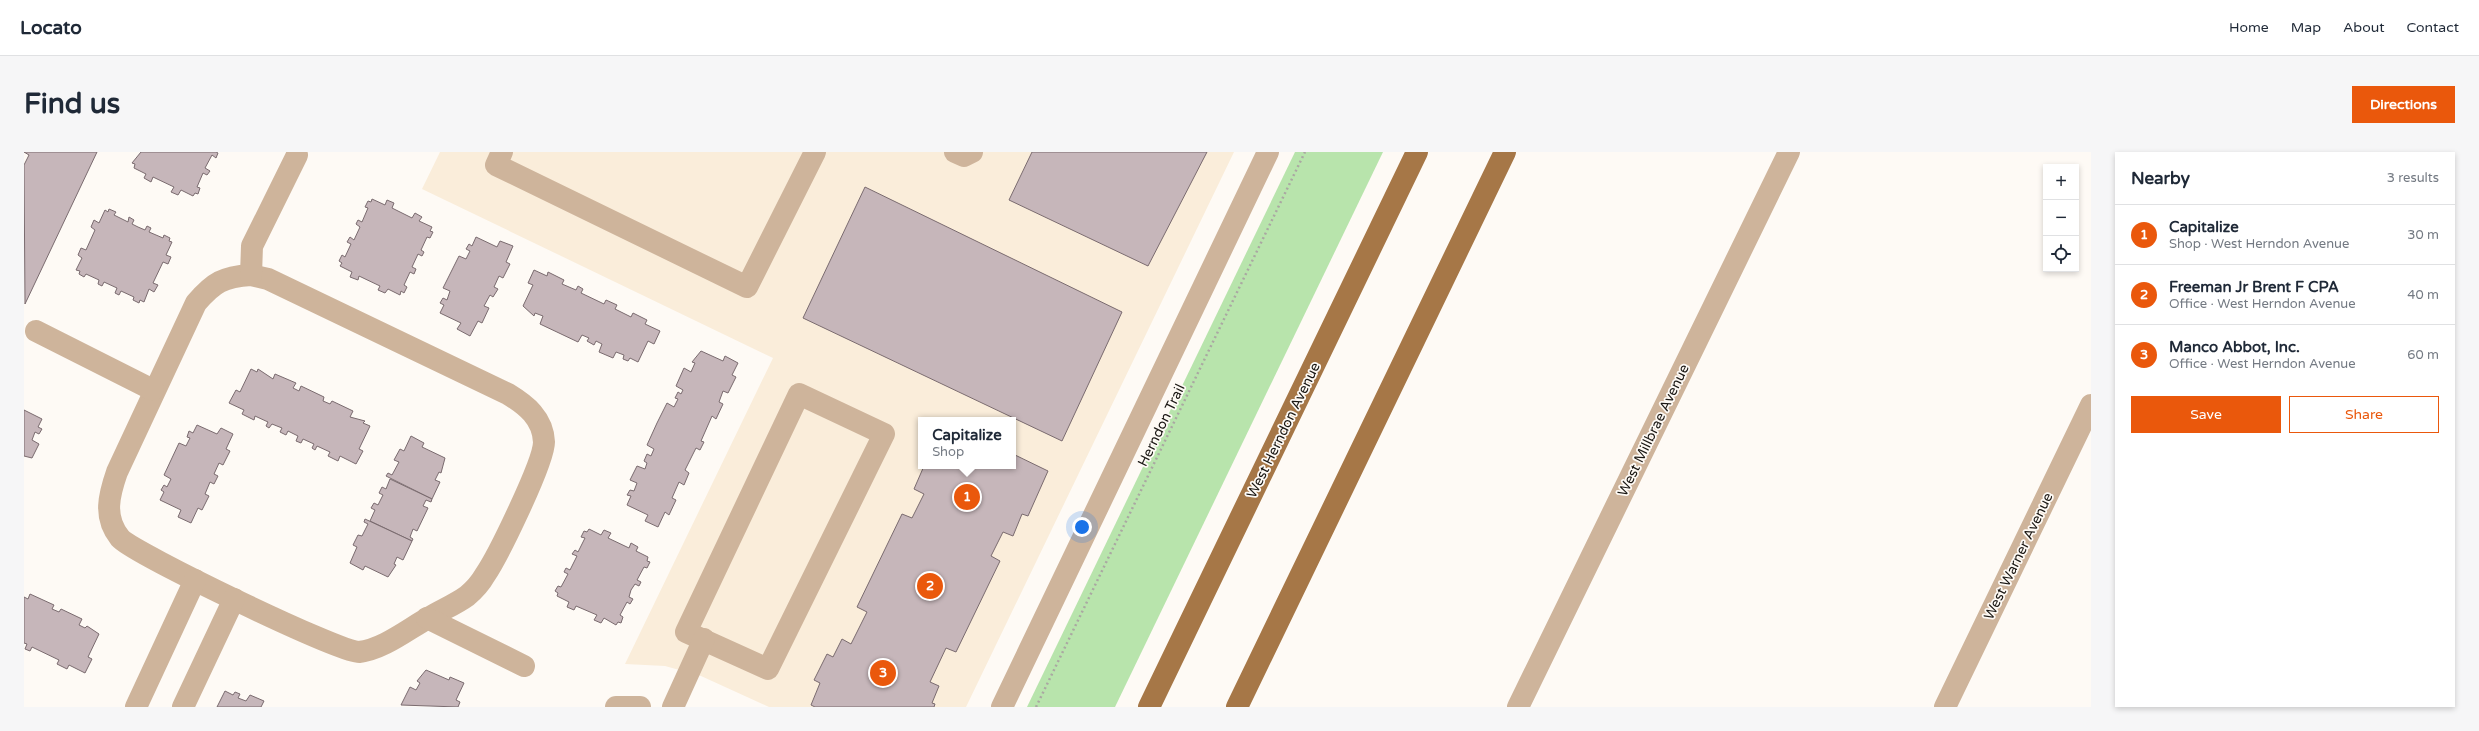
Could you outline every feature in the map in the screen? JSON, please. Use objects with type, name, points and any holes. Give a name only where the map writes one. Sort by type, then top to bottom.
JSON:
[{"type":"main road","name":"West Herndon Avenue","points":[[1149,707],[1416,152]]},
{"type":"main road","points":[[1238,707],[1505,152]]},
{"type":"street","points":[[502,152],[496,165],[747,287],[815,152]]},
{"type":"street","points":[[955,152],[964,156],[972,152]]},
{"type":"street","points":[[1002,707],[1268,152]]},
{"type":"street","name":"West Millbrae Avenue","points":[[1518,707],[1789,152]]},
{"type":"street","points":[[251,275],[252,246],[296,155]]},
{"type":"street","points":[[251,275],[268,279],[508,394],[528,406],[540,423],[544,442],[538,464],[484,577],[467,596],[378,647],[357,652],[336,646],[234,599],[137,551],[120,538],[111,521],[108,498],[116,472],[153,390],[196,303],[211,286],[230,276],[251,275]]},
{"type":"street","points":[[36,331],[153,390]]},
{"type":"street","points":[[800,394],[884,434],[768,669],[704,639],[686,632],[800,394]]},
{"type":"street","name":"West Warner Avenue","points":[[1945,707],[2091,405]]},
{"type":"street","points":[[136,707],[196,580]]},
{"type":"street","points":[[183,707],[234,599]]},
{"type":"street","points":[[428,618],[524,666]]},
{"type":"street","points":[[673,707],[704,639]]},
{"type":"street","points":[[616,707],[640,707]]},
{"type":"path","name":"Herndon Trail","points":[[1036,707],[1305,152]]},
{"type":"shaded area","points":[[440,152],[1234,152],[966,707],[769,707],[701,676],[665,666],[625,664],[773,358],[422,189]]},
{"type":"green space","points":[[1295,152],[1383,152],[1115,707],[1027,707]]},
{"type":"building","points":[[24,152],[97,152],[25,304],[24,165],[29,155]]},
{"type":"building","points":[[141,152],[218,153],[216,158],[212,155],[205,168],[210,171],[207,175],[203,173],[197,187],[200,188],[198,194],[195,193],[193,196],[181,190],[178,195],[171,192],[174,187],[153,177],[151,182],[144,178],[146,174],[134,168],[135,164],[132,163]]},
{"type":"building","points":[[1032,152],[1207,152],[1148,266],[1009,200]]},
{"type":"building","points":[[865,187],[1122,312],[1062,441],[1016,419],[1016,417],[1011,417],[803,318]]},
{"type":"building","points":[[372,199],[385,205],[387,200],[394,203],[392,208],[412,218],[415,213],[422,217],[419,221],[432,227],[430,231],[433,232],[430,238],[427,237],[421,250],[424,252],[422,256],[418,254],[412,267],[416,269],[414,274],[410,272],[404,285],[407,287],[404,293],[401,291],[400,295],[388,289],[385,293],[378,290],[380,286],[359,276],[358,280],[350,277],[352,272],[340,266],[342,263],[339,261],[342,255],[345,257],[351,244],[347,242],[350,237],[354,240],[360,227],[356,224],[358,220],[362,222],[368,208],[365,207],[368,201],[371,202]]},
{"type":"building","points":[[109,209],[116,212],[114,215],[128,222],[129,217],[134,220],[132,224],[145,230],[147,226],[151,228],[149,232],[163,238],[164,235],[170,238],[169,241],[172,242],[166,255],[171,257],[168,264],[163,262],[153,283],[158,285],[154,292],[149,289],[144,302],[140,300],[139,303],[133,300],[134,297],[121,291],[119,295],[115,293],[117,288],[104,282],[102,286],[98,284],[99,280],[86,274],[84,277],[79,274],[80,271],[76,270],[82,258],[78,255],[81,248],[86,250],[95,230],[91,227],[94,220],[99,223],[105,210],[108,212]]},
{"type":"building","points":[[476,237],[497,247],[500,241],[513,246],[506,262],[510,264],[503,278],[499,276],[494,287],[498,289],[493,297],[490,295],[484,306],[489,308],[482,323],[478,321],[470,336],[457,329],[461,323],[440,313],[444,305],[440,303],[443,298],[447,300],[450,291],[443,288],[459,256],[466,259],[470,251],[466,249],[469,244],[472,246]]},
{"type":"building","points":[[534,270],[547,276],[548,272],[564,280],[562,284],[576,290],[578,286],[583,289],[581,293],[604,304],[606,300],[617,305],[615,309],[631,317],[633,313],[647,320],[645,324],[660,331],[654,344],[648,341],[638,362],[630,358],[628,361],[623,359],[624,355],[616,352],[613,358],[599,352],[602,344],[596,341],[594,345],[587,341],[589,338],[582,335],[578,342],[540,324],[543,316],[535,313],[534,316],[523,306],[533,285],[528,283]]},
{"type":"building","points":[[701,351],[723,361],[725,356],[738,363],[732,375],[736,377],[728,393],[723,391],[719,402],[723,404],[716,419],[712,416],[701,441],[704,442],[700,450],[696,448],[685,470],[689,473],[684,485],[679,482],[672,498],[676,500],[669,515],[665,512],[658,527],[645,521],[648,515],[627,505],[631,496],[627,495],[630,490],[634,491],[637,483],[630,480],[637,466],[645,469],[647,463],[644,461],[647,454],[651,456],[654,449],[647,445],[657,423],[667,403],[674,407],[678,399],[675,398],[678,392],[681,394],[683,390],[676,386],[684,368],[691,372],[695,363],[692,362]]},
{"type":"building","points":[[251,369],[257,372],[258,369],[273,379],[275,374],[296,383],[293,388],[299,391],[301,386],[324,397],[323,401],[330,404],[332,401],[353,411],[350,417],[365,421],[363,423],[370,426],[359,449],[363,451],[356,464],[340,456],[338,461],[328,456],[330,452],[317,446],[315,450],[312,448],[314,444],[303,439],[301,443],[296,441],[298,436],[288,431],[286,435],[280,432],[282,428],[272,424],[269,428],[266,426],[268,422],[255,416],[254,420],[242,414],[244,410],[229,403],[236,390],[240,392]]},
{"type":"building","points":[[24,410],[42,419],[38,427],[42,429],[39,434],[35,432],[32,440],[39,444],[32,458],[24,456]]},
{"type":"building","points":[[197,425],[217,434],[221,428],[233,434],[226,449],[230,451],[223,465],[219,463],[214,474],[218,476],[214,484],[210,482],[205,494],[209,496],[202,510],[198,508],[191,523],[178,517],[181,510],[160,500],[164,492],[161,490],[164,485],[167,487],[171,479],[164,475],[179,443],[186,446],[190,438],[187,437],[189,431],[193,433]]},
{"type":"building","points":[[411,436],[424,443],[422,447],[445,458],[441,473],[439,472],[435,480],[440,482],[432,499],[386,476],[388,473],[392,475],[399,462],[394,460],[400,449],[404,451]]},
{"type":"building","points":[[1016,455],[1048,471],[1028,516],[1022,514],[1013,536],[1003,532],[991,556],[1000,561],[956,652],[946,648],[930,682],[939,686],[932,703],[935,704],[934,707],[815,707],[811,705],[820,683],[814,680],[827,654],[833,657],[842,639],[851,644],[867,612],[857,607],[902,514],[912,518],[924,494],[914,489],[923,469],[1016,469]]},
{"type":"building","points":[[390,479],[432,499],[431,502],[426,500],[423,506],[428,508],[417,531],[413,529],[410,537],[413,539],[412,541],[370,521],[375,510],[371,508],[374,503],[378,505],[383,495],[379,493],[382,487],[386,489]]},
{"type":"building","points":[[365,519],[412,541],[403,560],[397,557],[394,564],[396,565],[388,577],[365,566],[363,570],[350,563],[357,547],[353,545],[358,535],[362,536],[368,524],[364,522]]},
{"type":"building","points":[[589,529],[601,535],[604,530],[611,533],[608,538],[629,548],[631,543],[638,547],[636,551],[648,557],[647,561],[650,562],[647,568],[644,567],[637,580],[641,582],[639,586],[635,584],[631,590],[629,597],[633,599],[630,604],[627,602],[620,615],[623,617],[621,623],[618,622],[616,625],[604,618],[601,623],[594,620],[597,615],[576,606],[574,610],[567,607],[569,602],[557,596],[558,593],[555,591],[558,586],[561,587],[568,574],[564,572],[566,568],[570,570],[577,556],[572,554],[575,550],[578,552],[585,538],[581,537],[584,531],[587,532]]},
{"type":"building","points":[[30,594],[54,605],[52,609],[59,612],[61,609],[82,619],[79,625],[85,628],[87,626],[99,634],[88,657],[92,659],[85,673],[69,665],[67,669],[57,664],[59,660],[32,647],[30,651],[25,649],[27,644],[24,643],[24,597],[28,599]]},
{"type":"building","points":[[426,670],[449,680],[450,677],[464,683],[456,700],[460,702],[458,707],[401,705],[410,687],[416,690],[420,683],[417,681]]},
{"type":"building","points":[[225,691],[233,695],[235,692],[240,694],[238,698],[246,701],[250,695],[264,701],[261,707],[217,707]]},
{"type":"place","name":"Capitalize","points":[[967,497]]},
{"type":"place","name":"Freeman Jr Brent F CPA","points":[[930,586]]},
{"type":"place","name":"Manco Abbot, Inc.","points":[[883,673]]}]
